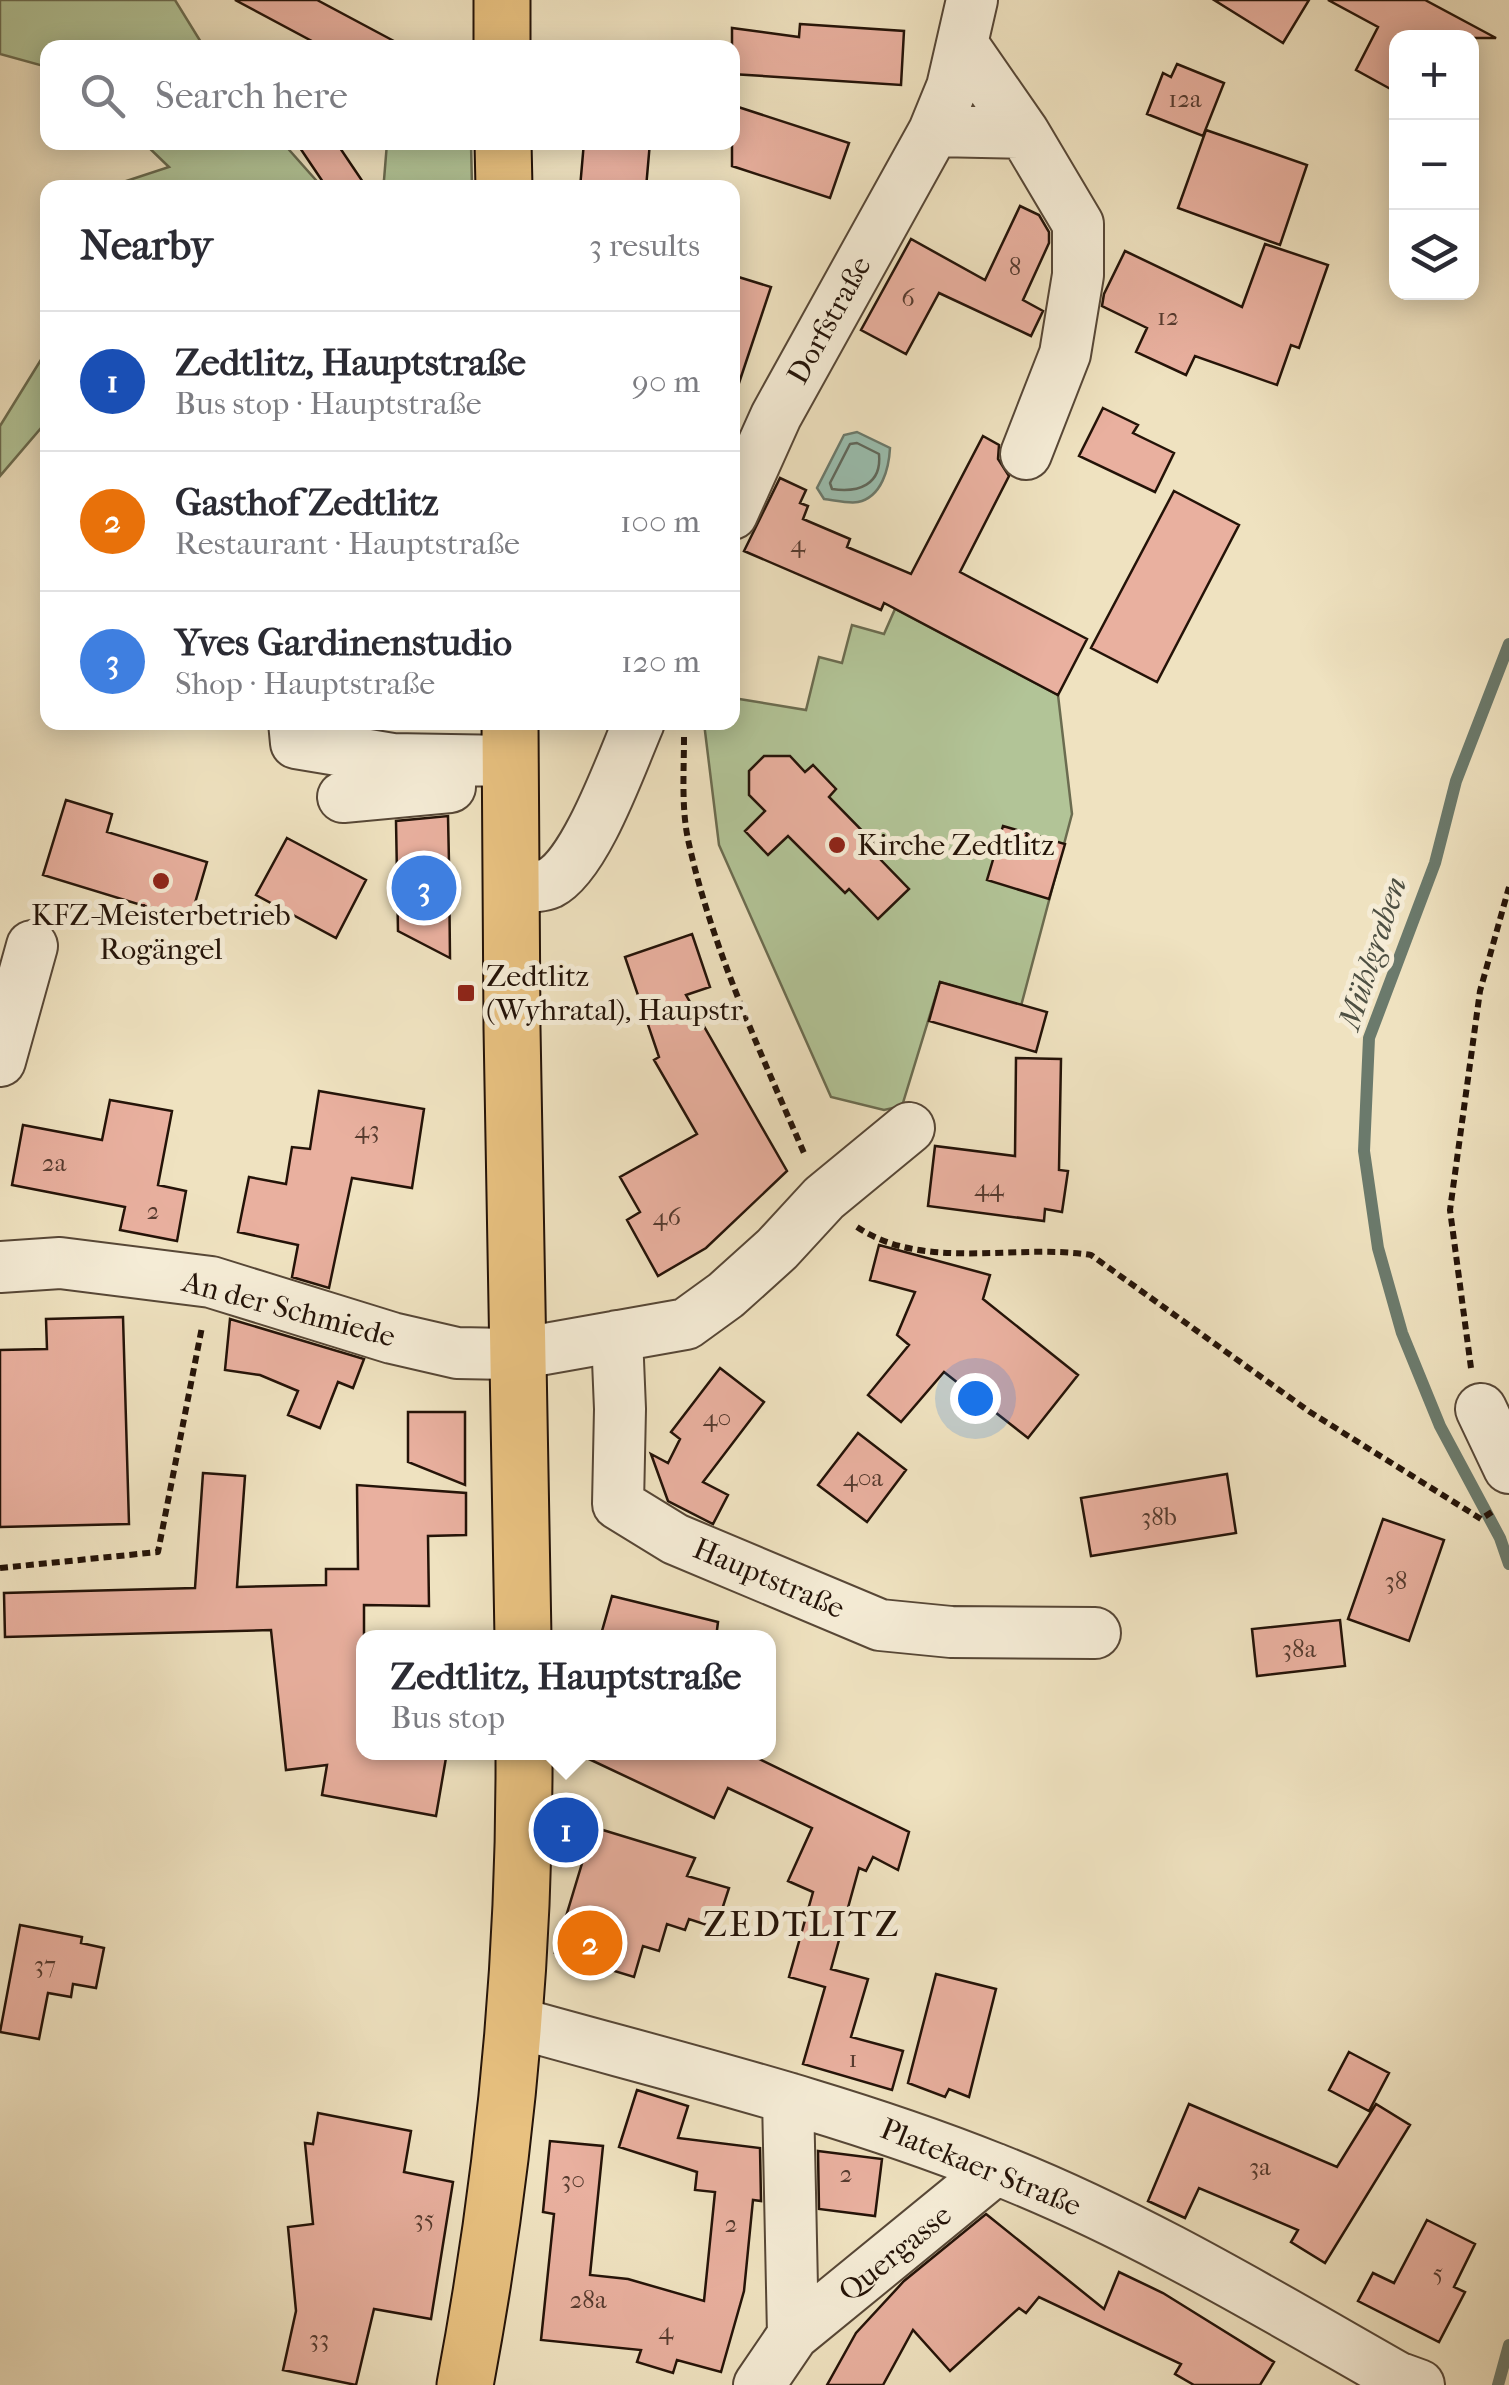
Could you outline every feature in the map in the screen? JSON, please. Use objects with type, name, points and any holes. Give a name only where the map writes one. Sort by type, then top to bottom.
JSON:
[{"type":"main road","points":[[502,0],[502,40]]},
{"type":"main road","points":[[503,150],[504,180]]},
{"type":"main road","points":[[510,756],[523,1630]]},
{"type":"main road","points":[[464,2385],[498,2175],[514,2022],[524,1843],[524,1760]]},
{"type":"street","name":"Dorfstraße","points":[[740,496],[776,416],[934,132],[952,87],[968,23]]},
{"type":"street","name":"Dorfstraße","points":[[968,23],[1024,133],[1078,224],[1078,275],[1064,354],[1026,454]]},
{"type":"street","points":[[934,132],[1024,133]]},
{"type":"street","points":[[295,730],[296,743],[392,759],[510,756]]},
{"type":"street","points":[[512,887],[546,885],[565,872],[584,846],[635,730]]},
{"type":"street","points":[[343,797],[510,756]]},
{"type":"street","points":[[0,1061],[32,946]]},
{"type":"street","points":[[517,1354],[686,1324],[726,1296],[778,1249],[824,1198],[909,1128]]},
{"type":"street","name":"An der Schmiede","points":[[0,1267],[60,1263],[211,1282],[392,1338],[458,1353],[517,1354]]},
{"type":"street","name":"Hauptstraße","points":[[617,1336],[618,1504],[675,1538],[880,1625],[951,1632],[1095,1632]]},
{"type":"street","points":[[1481,1408],[1509,1468]]},
{"type":"street","name":"Platekaer Straße","points":[[514,2022],[788,2098],[892,2130],[996,2169],[1177,2254],[1397,2377],[1418,2385]]},
{"type":"street","name":"Quergasse","points":[[788,2098],[793,2335]]},
{"type":"street","name":"Quergasse","points":[[758,2385],[793,2335],[996,2169]]},
{"type":"path","points":[[682,730],[688,842],[704,898],[752,1031],[824,1198],[860,1230],[901,1246],[990,1253],[1057,1250],[1091,1256],[1310,1412],[1371,1448],[1427,1488],[1482,1519],[1509,1502]]},
{"type":"path","points":[[1481,1408],[1468,1356],[1450,1210],[1480,991],[1509,887]]},
{"type":"path","points":[[0,1568],[158,1552],[211,1282]]},
{"type":"shaded area","points":[[0,0],[175,0],[200,40],[40,40],[40,65],[0,54]]},
{"type":"shaded area","points":[[151,150],[289,150],[316,180],[129,180],[169,167]]},
{"type":"shaded area","points":[[386,150],[471,150],[472,180],[384,180]]},
{"type":"shaded area","points":[[40,361],[40,429],[0,476],[0,426]]},
{"type":"shaded area","points":[[895,609],[1058,695],[1072,814],[1021,1006],[940,982],[902,1106],[884,1110],[831,1097],[719,845],[705,730],[740,730],[740,699],[806,710],[819,657],[842,663],[852,625],[884,634]]},
{"type":"water","points":[[857,432],[890,448],[883,481],[873,494],[858,502],[824,499],[817,488],[844,435]]},
{"type":"building","points":[[235,0],[317,0],[392,40],[310,40]]},
{"type":"building","points":[[1214,0],[1309,0],[1283,43]]},
{"type":"building","points":[[1328,0],[1425,0],[1496,38],[1479,38],[1479,30],[1389,30],[1389,88],[1356,70],[1378,27]]},
{"type":"building","points":[[800,24],[904,31],[901,85],[740,75],[740,40],[732,40],[732,28],[799,37]]},
{"type":"building","points":[[1177,64],[1224,83],[1203,136],[1147,114],[1163,73],[1171,77]]},
{"type":"building","points":[[740,108],[849,143],[830,198],[732,166],[732,150],[740,150]]},
{"type":"building","points":[[1206,130],[1307,165],[1280,245],[1178,208]]},
{"type":"building","points":[[301,150],[341,150],[362,180],[322,180]]},
{"type":"building","points":[[583,150],[649,150],[647,180],[581,180]]},
{"type":"building","points":[[1020,206],[1039,215],[1049,232],[1049,243],[1023,300],[1043,311],[1031,336],[939,293],[906,354],[861,330],[911,239],[985,280]]},
{"type":"building","points":[[1265,244],[1328,265],[1299,348],[1291,345],[1277,385],[1195,356],[1186,375],[1136,352],[1147,328],[1102,306],[1125,251],[1242,307]]},
{"type":"building","points":[[740,277],[771,287],[740,380]]},
{"type":"building","points":[[1103,408],[1138,425],[1133,433],[1174,453],[1155,492],[1079,456]]},
{"type":"building","points":[[983,436],[999,445],[998,459],[1009,476],[960,572],[1087,639],[1058,695],[884,603],[881,610],[744,551],[780,478],[806,490],[800,503],[808,506],[803,519],[850,539],[847,547],[911,574]]},
{"type":"building","points":[[1174,491],[1239,525],[1157,682],[1091,648]]},
{"type":"building","name":"Kirche Zedtlitz","points":[[764,756],[790,756],[805,772],[813,765],[836,789],[829,797],[885,854],[880,859],[909,889],[878,919],[849,889],[845,893],[788,836],[768,855],[745,831],[765,811],[749,795],[749,771]]},
{"type":"building","points":[[66,800],[112,814],[107,832],[207,862],[190,920],[43,875]]},
{"type":"building","points":[[448,816],[450,958],[398,931],[396,821]]},
{"type":"building","points":[[1003,826],[1065,844],[1049,899],[987,880]]},
{"type":"building","points":[[287,838],[366,880],[336,938],[256,895]]},
{"type":"building","points":[[692,934],[710,987],[686,995],[787,1171],[706,1248],[658,1276],[627,1220],[640,1212],[620,1177],[697,1134],[654,1060],[659,1057],[625,957]]},
{"type":"building","points":[[940,982],[1047,1012],[1036,1052],[929,1021]]},
{"type":"building","points":[[1016,1058],[1061,1059],[1059,1170],[1068,1171],[1062,1212],[1045,1209],[1044,1221],[928,1206],[935,1146],[1015,1156]]},
{"type":"building","points":[[319,1091],[424,1109],[412,1188],[352,1178],[329,1288],[292,1277],[298,1245],[238,1232],[249,1177],[286,1184],[292,1147],[310,1149]]},
{"type":"building","points":[[110,1100],[172,1111],[158,1185],[186,1191],[177,1241],[120,1230],[125,1207],[12,1185],[23,1125],[102,1140]]},
{"type":"building","points":[[879,1245],[990,1275],[983,1299],[1078,1375],[1028,1438],[944,1372],[901,1422],[868,1395],[909,1345],[897,1335],[915,1292],[870,1280]]},
{"type":"building","points":[[123,1317],[129,1524],[0,1527],[0,1350],[47,1349],[46,1319]]},
{"type":"building","points":[[230,1319],[364,1359],[353,1388],[338,1382],[320,1428],[288,1415],[298,1391],[260,1375],[225,1370]]},
{"type":"building","points":[[720,1368],[764,1402],[703,1482],[728,1495],[713,1524],[668,1501],[651,1454],[668,1463],[680,1439],[671,1432]]},
{"type":"building","points":[[408,1412],[465,1412],[465,1485],[408,1462]]},
{"type":"building","points":[[858,1433],[906,1470],[867,1522],[818,1485]]},
{"type":"building","points":[[203,1473],[245,1476],[237,1587],[326,1585],[326,1569],[358,1569],[357,1485],[466,1493],[466,1535],[428,1536],[429,1606],[364,1605],[364,1630],[356,1630],[356,1760],[446,1760],[436,1816],[322,1795],[327,1765],[286,1770],[271,1630],[5,1637],[4,1593],[195,1588]]},
{"type":"building","points":[[1227,1474],[1236,1533],[1091,1556],[1081,1498]]},
{"type":"building","points":[[1383,1519],[1444,1540],[1409,1641],[1348,1619]]},
{"type":"building","points":[[612,1596],[718,1622],[717,1630],[602,1630]]},
{"type":"building","points":[[1340,1620],[1345,1666],[1257,1676],[1252,1629]]},
{"type":"building","points":[[591,1760],[761,1760],[909,1832],[898,1870],[873,1857],[866,1871],[859,1868],[831,1969],[868,1979],[851,2037],[903,2051],[892,2090],[803,2064],[825,1987],[789,1977],[813,1892],[788,1881],[812,1828],[728,1788],[714,1818]]},
{"type":"building","points":[[593,1827],[695,1858],[687,1876],[729,1888],[716,1928],[689,1919],[685,1930],[667,1924],[659,1951],[643,1946],[634,1977],[555,1953]]},
{"type":"building","points":[[20,1925],[82,1937],[81,1943],[104,1948],[96,1988],[73,1984],[71,1997],[48,1993],[39,2039],[0,2032]]},
{"type":"building","points":[[936,1974],[996,1989],[969,2097],[949,2089],[945,2097],[908,2083]]},
{"type":"building","points":[[1349,2052],[1389,2073],[1369,2111],[1329,2090]]},
{"type":"building","points":[[637,2090],[688,2106],[678,2138],[760,2148],[761,2201],[753,2200],[744,2291],[721,2372],[677,2360],[673,2373],[637,2362],[641,2350],[541,2340],[554,2214],[543,2212],[550,2141],[603,2146],[590,2275],[628,2279],[704,2301],[715,2192],[695,2190],[697,2172],[619,2147]]},
{"type":"building","points":[[1189,2104],[1337,2167],[1376,2104],[1410,2125],[1325,2263],[1291,2242],[1298,2230],[1199,2188],[1185,2218],[1148,2201]]},
{"type":"building","points":[[318,2113],[411,2131],[404,2172],[453,2182],[431,2319],[374,2309],[356,2385],[283,2370],[296,2311],[288,2227],[313,2224],[305,2143],[313,2144]]},
{"type":"building","points":[[818,2151],[882,2159],[875,2216],[819,2209]]},
{"type":"building","points":[[986,2214],[1104,2309],[1119,2272],[1163,2293],[1274,2362],[1260,2385],[1194,2385],[1175,2374],[1181,2364],[1039,2297],[1026,2313],[1019,2308],[950,2371],[913,2330],[883,2385],[827,2385],[856,2333],[904,2281]]},
{"type":"building","points":[[1427,2220],[1475,2244],[1454,2287],[1465,2292],[1439,2342],[1358,2301],[1373,2273],[1394,2283]]},
{"type":"waterway","name":"Mühlgraben","points":[[1509,644],[1456,781],[1435,863],[1369,1038],[1364,1151],[1378,1248],[1402,1333],[1440,1426],[1500,1538],[1509,1564]]},
{"type":"waterway","name":"Mühlgraben","points":[[1498,2385],[1509,2345]]},
{"type":"place","name":"Kirche Zedtlitz","points":[[837,845]]},
{"type":"place","name":"KFZ-Meisterbetrieb Rogängel","points":[[161,881]]},
{"type":"place","name":"Yves Gardinenstudio","points":[[424,888]]},
{"type":"place","name":"Zedtlitz (Wyhratal), Haupstr.","points":[[466,993]]},
{"type":"place","name":"Zedtlitz, Hauptstraße","points":[[566,1830]]},
{"type":"place","name":"Gasthof Zedtlitz","points":[[590,1943]]},
{"type":"district","name":"ZEDTLITZ","points":[[802,1924]]}]
